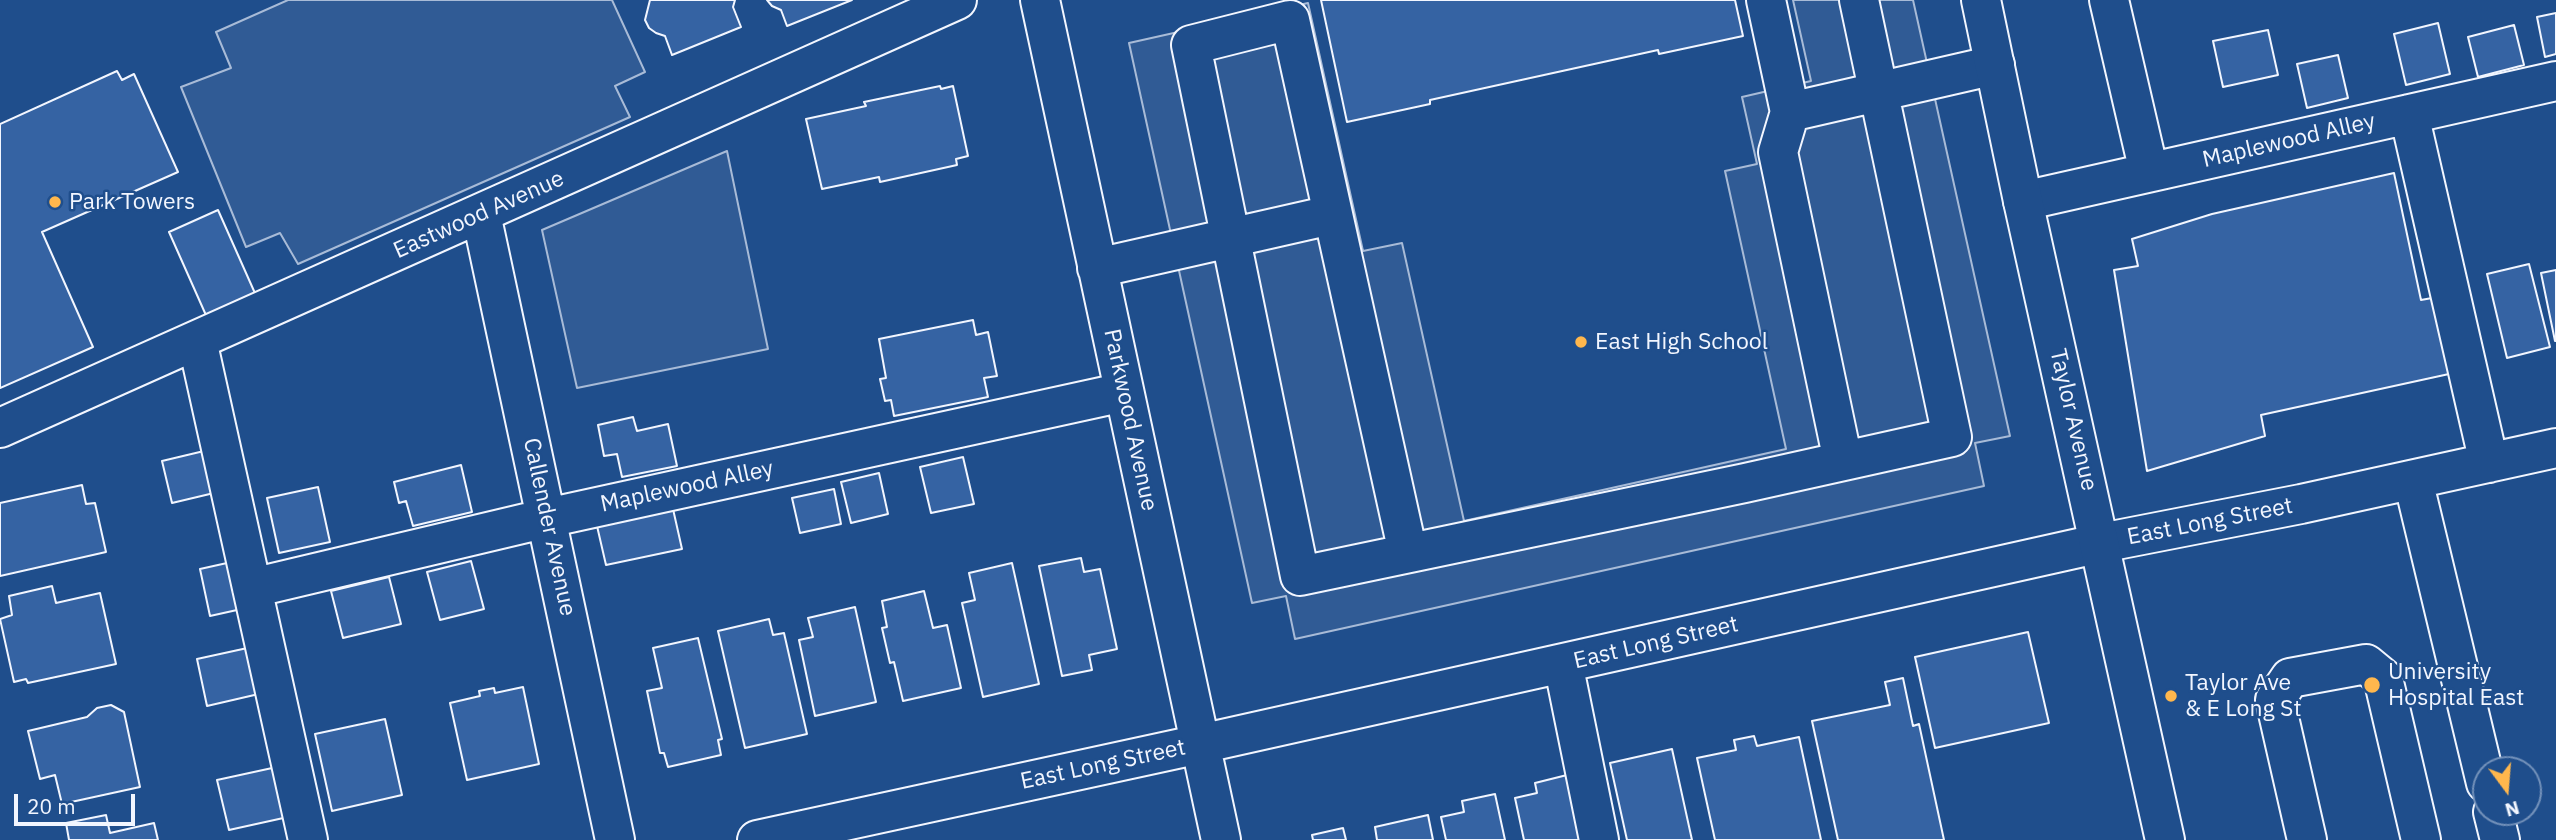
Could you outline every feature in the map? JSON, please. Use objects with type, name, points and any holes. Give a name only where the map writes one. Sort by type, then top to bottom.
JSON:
[{"type":"street","name":"Eastwood Avenue","points":[[0,428],[957,0]]},
{"type":"street","name":"Parkwood Avenue","points":[[1040,0],[1221,840]]},
{"type":"street","points":[[1766,0],[1790,112],[1777,152],[1843,461]]},
{"type":"street","points":[[1408,553],[1331,215],[1290,20],[1191,45],[1300,576],[1843,461],[1952,437],[1858,0]]},
{"type":"street","name":"Taylor Avenue","points":[[1981,0],[2165,840]]},
{"type":"street","points":[[2109,0],[2149,172]]},
{"type":"street","points":[[1790,112],[1995,65]]},
{"type":"street","name":"Maplewood Alley","points":[[2023,201],[2556,80]]},
{"type":"street","points":[[2409,114],[2489,463]]},
{"type":"street","name":"Callender Avenue","points":[[481,214],[615,840]]},
{"type":"street","points":[[1097,268],[1331,215]]},
{"type":"street","points":[[197,340],[308,840]]},
{"type":"street","name":"Maplewood Alley","points":[[252,588],[547,518],[1124,392]]},
{"type":"street","name":"East Long Street","points":[[757,840],[2101,543],[2556,448]]},
{"type":"street","points":[[2413,480],[2479,756]]},
{"type":"street","points":[[1563,663],[1599,840]]},
{"type":"street","points":[[2307,840],[2275,700],[2290,678],[2365,664],[2383,678],[2421,840]]},
{"type":"shaded area","points":[[288,0],[612,0],[645,72],[615,86],[630,117],[298,264],[280,233],[246,247],[181,87],[231,68],[216,32]]},
{"type":"shaded area","points":[[1793,0],[1913,0],[2010,436],[1975,443],[1984,486],[1295,639],[1286,596],[1252,603],[1129,43],[1308,3],[1363,251],[1402,243],[1464,521],[1786,449],[1725,171],[1757,164],[1742,97],[1811,81]]},
{"type":"shaded area","points":[[727,151],[768,349],[577,388],[542,230]]},
{"type":"building","points":[[650,0],[735,0],[733,7],[741,27],[672,55],[665,36],[649,28],[645,20]]},
{"type":"building","points":[[767,0],[852,0],[787,26],[781,10]]},
{"type":"building","points":[[1321,0],[1735,0],[1743,36],[1659,54],[1658,50],[1430,100],[1430,104],[1347,122]]},
{"type":"building","points":[[2556,13],[2556,54],[2545,57],[2537,17]]},
{"type":"building","points":[[2438,23],[2450,74],[2406,85],[2394,34]]},
{"type":"building","points":[[2514,25],[2524,65],[2478,77],[2468,37]]},
{"type":"building","points":[[2268,30],[2278,75],[2223,87],[2213,41]]},
{"type":"building","points":[[2338,55],[2348,98],[2307,108],[2297,64]]},
{"type":"building","name":"Park Towers","points":[[117,71],[122,80],[134,74],[178,172],[42,232],[93,347],[0,388],[0,124]]},
{"type":"building","points":[[940,86],[941,89],[953,86],[968,156],[956,159],[957,165],[880,182],[879,177],[822,189],[806,119],[866,106],[864,102]]},
{"type":"building","points":[[2394,173],[2421,300],[2432,298],[2449,374],[2261,415],[2265,436],[2147,471],[2114,270],[2138,266],[2132,239],[2212,214]]},
{"type":"building","points":[[218,210],[258,300],[209,322],[169,232]]},
{"type":"building","points":[[2529,264],[2550,347],[2507,358],[2487,274]]},
{"type":"building","points":[[2556,270],[2556,341],[2555,341],[2541,273]]},
{"type":"building","points":[[973,320],[976,335],[988,332],[997,376],[984,378],[988,397],[894,416],[891,400],[885,401],[880,379],[886,378],[879,339]]},
{"type":"building","points":[[633,417],[637,431],[668,424],[677,466],[622,477],[617,454],[604,456],[598,425]]},
{"type":"building","points":[[204,451],[214,493],[172,503],[162,461]]},
{"type":"building","points":[[963,457],[974,504],[931,513],[920,467]]},
{"type":"building","points":[[461,465],[472,512],[413,526],[406,501],[399,503],[394,482]]},
{"type":"building","points":[[879,473],[888,514],[851,523],[841,482]]},
{"type":"building","points":[[82,485],[86,504],[95,503],[106,552],[0,576],[0,503]]},
{"type":"building","points":[[318,487],[330,542],[279,553],[267,498]]},
{"type":"building","points":[[834,489],[841,524],[800,533],[792,498]]},
{"type":"building","points":[[673,509],[682,549],[606,565],[597,526]]},
{"type":"building","points":[[1081,558],[1084,572],[1100,569],[1117,649],[1089,655],[1092,670],[1062,676],[1039,566]]},
{"type":"building","points":[[236,561],[246,608],[210,616],[200,569]]},
{"type":"building","points":[[471,561],[484,609],[440,620],[427,572]]},
{"type":"building","points":[[1012,563],[1039,684],[983,697],[962,603],[975,600],[969,573]]},
{"type":"building","points":[[389,577],[401,624],[343,638],[331,591]]},
{"type":"building","points":[[52,586],[56,603],[100,593],[116,664],[28,683],[26,679],[14,682],[0,619],[12,615],[9,596]]},
{"type":"building","points":[[924,591],[933,628],[947,625],[961,688],[903,701],[894,662],[890,663],[882,628],[887,627],[882,601]]},
{"type":"building","points":[[855,607],[876,702],[815,716],[799,640],[813,637],[808,618]]},
{"type":"building","points":[[769,619],[773,635],[784,633],[807,734],[745,748],[718,631]]},
{"type":"building","points":[[2028,632],[2049,723],[1935,748],[1915,657]]},
{"type":"building","points":[[698,638],[722,739],[718,740],[721,755],[668,767],[664,753],[660,753],[647,691],[662,688],[653,648]]},
{"type":"building","points":[[252,647],[263,693],[207,706],[197,659]]},
{"type":"building","points":[[1903,678],[1913,726],[1919,724],[1944,840],[1838,840],[1812,721],[1890,705],[1885,682]]},
{"type":"building","points":[[523,687],[539,764],[467,780],[450,703],[480,696],[479,691],[494,688],[495,693]]},
{"type":"building","points":[[111,705],[124,712],[140,787],[62,804],[55,775],[40,779],[28,731],[87,717],[97,708]]},
{"type":"building","points":[[385,719],[402,795],[332,811],[315,734]]},
{"type":"building","points":[[1754,736],[1757,746],[1799,737],[1821,840],[1715,840],[1697,758],[1736,750],[1734,740]]},
{"type":"building","points":[[1672,749],[1692,840],[1627,840],[1610,763]]},
{"type":"building","points":[[286,765],[297,815],[229,830],[217,780]]},
{"type":"building","points":[[1567,775],[1581,840],[1524,840],[1515,798],[1537,793],[1535,783]]},
{"type":"building","points":[[1495,794],[1505,840],[1446,840],[1441,817],[1464,812],[1462,801]]},
{"type":"building","points":[[106,815],[110,833],[154,823],[158,840],[69,840],[66,823]]},
{"type":"building","points":[[1428,815],[1433,840],[1377,840],[1375,827]]},
{"type":"building","points":[[1343,828],[1346,840],[1313,840],[1312,835]]},
{"type":"place","name":"Park Towers","points":[[55,202]]},
{"type":"place","name":"East High School","points":[[1581,342]]},
{"type":"place","name":"University Hospital East","points":[[2372,685]]},
{"type":"place","name":"Taylor Ave & E Long St","points":[[2171,696]]}]
